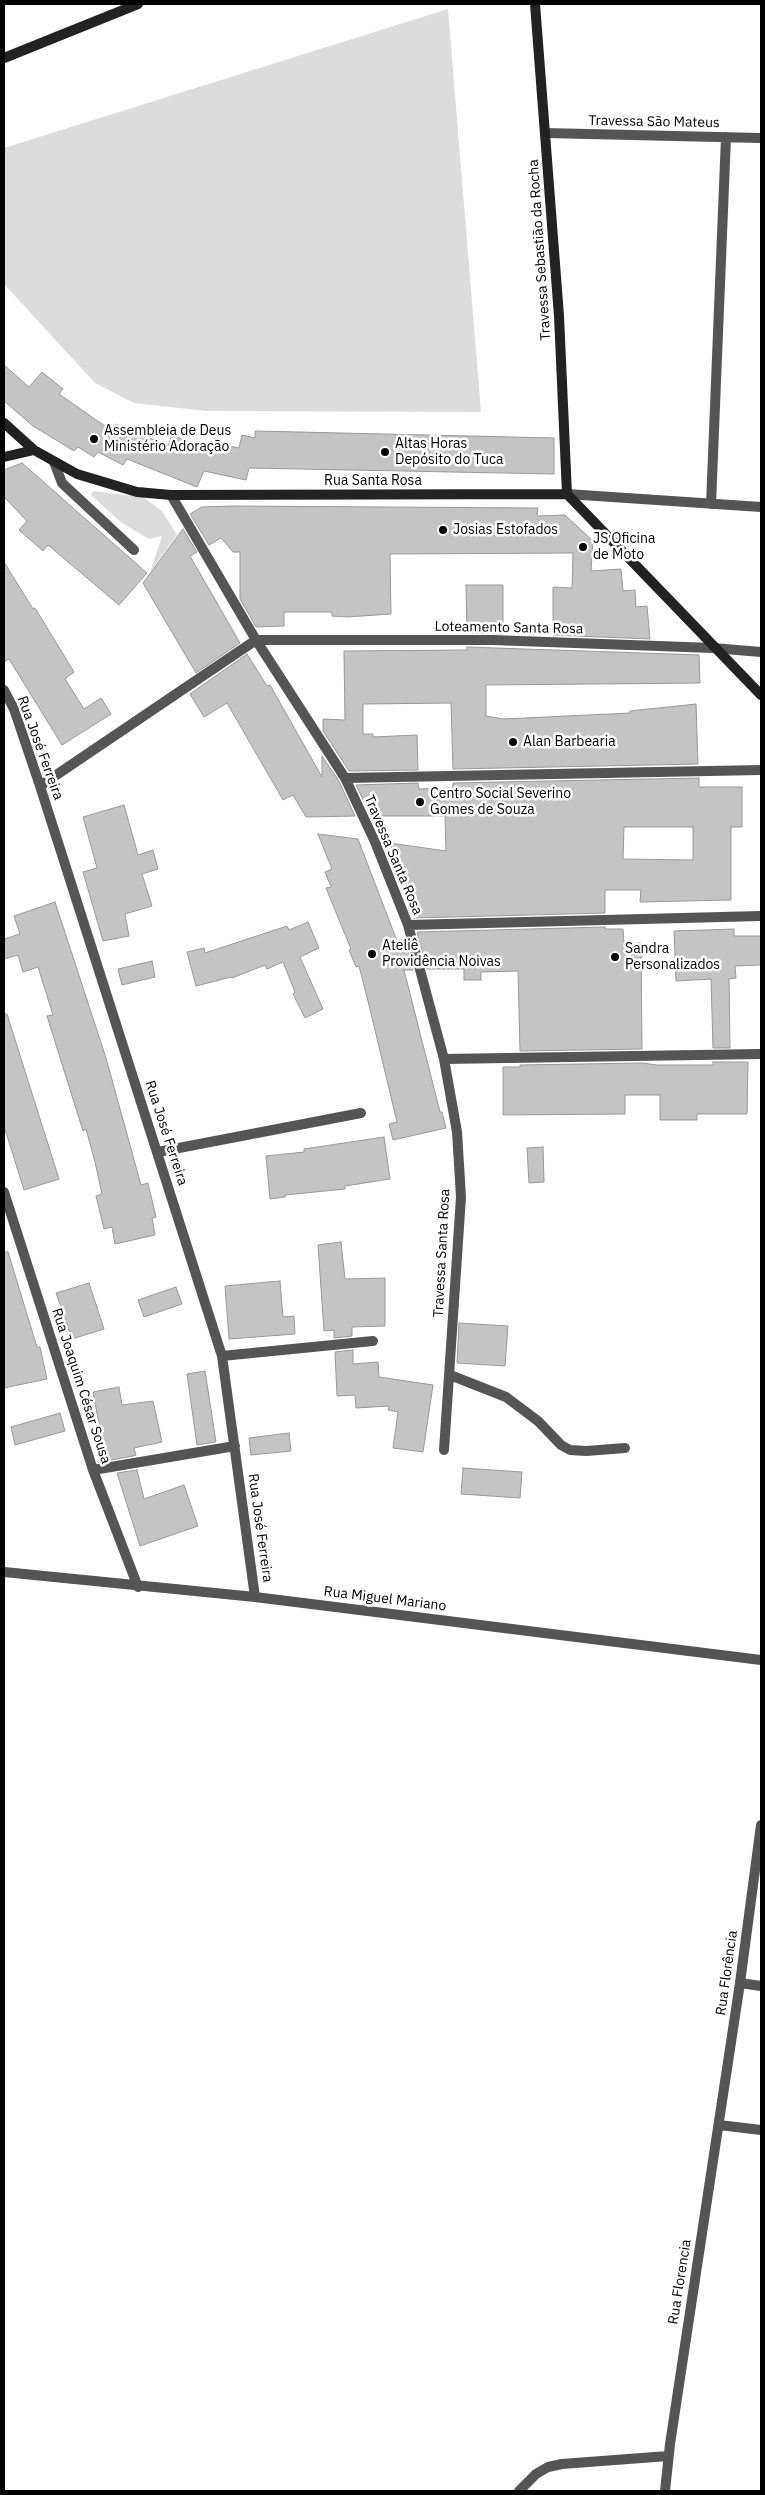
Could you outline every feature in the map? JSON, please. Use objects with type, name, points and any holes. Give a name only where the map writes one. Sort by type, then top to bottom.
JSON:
[{"type":"main road","points":[[4,58],[123,6],[138,4]]},
{"type":"main road","name":"Travessa Sebastião da Rocha","points":[[535,4],[559,316],[567,494]]},
{"type":"main road","name":"Rua Santa Rosa","points":[[4,423],[34,450],[77,474],[104,484],[137,492],[171,495],[567,494]]},
{"type":"main road","points":[[4,456],[34,450]]},
{"type":"main road","points":[[567,494],[713,648],[761,695]]},
{"type":"street","name":"Travessa São Mateus","points":[[546,133],[761,138]]},
{"type":"street","points":[[711,504],[726,137]]},
{"type":"street","points":[[54,462],[62,483],[134,550]]},
{"type":"street","name":"Rua Santa Rosa","points":[[567,494],[761,507]]},
{"type":"street","name":"Travessa Santa Rosa","points":[[171,495],[256,640],[345,778],[375,842],[408,925],[444,1059],[457,1132],[460,1197],[444,1450]]},
{"type":"street","points":[[40,786],[256,640]]},
{"type":"street","name":"Loteamento Santa Rosa","points":[[256,640],[492,640],[713,648],[761,652]]},
{"type":"street","name":"Rua José Ferreira","points":[[4,690],[9,711],[40,786],[222,1356],[256,1597]]},
{"type":"street","points":[[345,778],[761,770]]},
{"type":"street","points":[[408,925],[761,916]]},
{"type":"street","points":[[444,1059],[761,1054]]},
{"type":"street","points":[[158,1152],[361,1113]]},
{"type":"street","name":"Rua Joaquim César Sousa","points":[[4,1192],[93,1470],[138,1587]]},
{"type":"street","points":[[222,1356],[373,1341]]},
{"type":"street","points":[[450,1375],[506,1397],[538,1420],[561,1445],[570,1450],[586,1451],[625,1448]]},
{"type":"street","points":[[93,1470],[235,1446]]},
{"type":"street","name":"Rua Miguel Mariano","points":[[4,1572],[138,1587],[256,1597],[761,1660]]},
{"type":"street","name":"Rua Florência","points":[[719,2124],[761,1825]]},
{"type":"street","points":[[740,1983],[761,1986]]},
{"type":"street","points":[[719,2124],[761,2130]]},
{"type":"street","name":"Rua Florencia","points":[[665,2491],[668,2456],[719,2124]]},
{"type":"street","points":[[520,2491],[536,2474],[548,2467],[562,2464],[668,2456]]},
{"type":"shaded area","points":[[448,9],[481,412],[206,411],[134,403],[95,383],[4,284],[4,148]]},
{"type":"shaded area","points":[[93,491],[143,497],[162,511],[177,535],[150,572],[162,536],[149,539],[122,523],[91,495]]},
{"type":"building","points":[[4,365],[29,387],[42,372],[63,389],[59,394],[112,431],[116,424],[168,446],[172,435],[214,452],[216,443],[239,448],[242,435],[255,438],[255,431],[554,438],[554,474],[249,468],[246,480],[204,471],[197,487],[127,459],[123,465],[98,452],[94,457],[78,447],[74,451],[33,426],[4,401]]},
{"type":"building","points":[[22,463],[147,573],[119,605],[48,545],[43,551],[19,530],[27,521],[4,497],[4,470]]},
{"type":"building","points":[[202,507],[538,508],[537,516],[565,515],[593,541],[591,571],[621,569],[623,591],[635,590],[636,607],[647,606],[650,639],[553,635],[553,587],[572,588],[573,553],[390,554],[391,614],[347,617],[332,616],[332,612],[284,612],[284,626],[256,627],[240,599],[240,552],[233,552],[221,538],[209,545],[190,514]]},
{"type":"building","points":[[183,529],[197,552],[190,556],[240,643],[196,673],[143,583]]},
{"type":"building","points":[[4,562],[74,672],[65,679],[84,709],[101,698],[111,714],[62,745],[9,659],[4,662]]},
{"type":"building","points":[[466,585],[503,585],[503,634],[467,633]]},
{"type":"building","points":[[467,647],[699,655],[700,683],[486,685],[486,716],[504,719],[630,713],[630,711],[696,704],[698,764],[453,769],[451,703],[363,704],[363,734],[373,734],[373,737],[417,735],[418,770],[349,771],[323,731],[323,719],[345,720],[344,651],[467,650]]},
{"type":"building","points":[[247,654],[267,686],[270,685],[322,777],[322,756],[339,781],[355,816],[306,817],[293,795],[283,800],[227,703],[204,717],[190,694]]},
{"type":"building","points":[[699,778],[699,787],[742,787],[742,827],[731,827],[731,900],[640,902],[641,890],[605,890],[605,913],[413,918],[390,843],[446,851],[445,816],[371,816],[356,785],[418,783],[419,789],[453,788],[453,783]],"holes":[[[624,827],[693,827],[693,860],[623,859]]]},
{"type":"building","points":[[124,805],[138,855],[153,850],[158,869],[142,874],[152,906],[125,914],[129,936],[103,941],[83,872],[97,868],[83,817]]},
{"type":"building","points":[[318,834],[358,839],[397,941],[405,939],[413,970],[404,970],[440,1112],[442,1112],[446,1128],[393,1140],[389,1124],[397,1122],[368,1001],[359,966],[356,967],[349,950],[351,949],[326,888],[331,887],[325,872],[332,869]]},
{"type":"building","points":[[55,902],[106,1058],[141,1185],[148,1183],[156,1217],[152,1218],[155,1235],[115,1244],[112,1227],[104,1229],[96,1196],[102,1194],[95,1162],[86,1129],[83,1131],[47,1016],[53,1015],[38,967],[23,972],[18,955],[4,959],[4,939],[20,934],[14,916]]},
{"type":"building","points":[[308,922],[319,948],[300,957],[323,1009],[305,1018],[293,994],[295,992],[283,962],[267,969],[265,965],[232,978],[196,986],[187,952],[204,948],[205,953],[287,926],[289,930]]},
{"type":"building","points":[[605,927],[605,929],[623,929],[624,943],[641,943],[642,1049],[520,1051],[518,971],[481,972],[481,980],[464,980],[464,969],[427,969],[417,932]]},
{"type":"building","points":[[734,929],[734,936],[761,936],[761,965],[735,966],[736,978],[729,979],[730,1048],[713,1048],[711,979],[676,981],[674,931]]},
{"type":"building","points":[[152,961],[155,977],[122,985],[118,969]]},
{"type":"building","points":[[4,1014],[7,1014],[59,1179],[24,1190],[4,1126]]},
{"type":"building","points":[[713,1062],[748,1062],[747,1114],[697,1114],[697,1120],[660,1120],[660,1095],[625,1095],[625,1114],[503,1115],[503,1067],[520,1067],[520,1065],[642,1063],[657,1065],[713,1065]]},
{"type":"building","points":[[384,1137],[390,1179],[345,1186],[345,1189],[285,1195],[285,1197],[270,1199],[266,1156],[304,1152],[304,1149]]},
{"type":"building","points":[[543,1147],[544,1182],[529,1183],[527,1148]]},
{"type":"building","points":[[341,1242],[345,1279],[385,1278],[385,1326],[352,1327],[352,1336],[334,1338],[334,1330],[324,1331],[318,1245]]},
{"type":"building","points":[[4,1252],[8,1252],[37,1347],[40,1347],[47,1379],[4,1388]]},
{"type":"building","points":[[280,1281],[283,1317],[294,1316],[295,1334],[229,1339],[225,1286]]},
{"type":"building","points":[[89,1283],[104,1329],[72,1339],[56,1293]]},
{"type":"building","points":[[176,1287],[182,1304],[144,1317],[138,1300]]},
{"type":"building","points":[[459,1323],[508,1326],[505,1366],[457,1363]]},
{"type":"building","points":[[353,1350],[353,1364],[378,1362],[379,1377],[433,1385],[423,1452],[393,1448],[398,1412],[388,1410],[389,1406],[356,1408],[355,1395],[337,1396],[335,1352]]},
{"type":"building","points":[[205,1371],[216,1442],[197,1445],[187,1374]]},
{"type":"building","points":[[119,1387],[122,1405],[153,1401],[162,1442],[134,1448],[136,1455],[106,1461],[93,1392]]},
{"type":"building","points":[[60,1413],[65,1431],[15,1445],[11,1427]]},
{"type":"building","points":[[289,1433],[291,1451],[251,1455],[249,1438]]},
{"type":"building","points":[[463,1468],[522,1472],[520,1498],[461,1494]]},
{"type":"building","points":[[137,1470],[144,1499],[184,1485],[198,1526],[140,1546],[117,1473]]},
{"type":"place","name":"Assembleia de Deus Ministério Adoração","points":[[94,439]]},
{"type":"place","name":"Altas Horas Depósito do Tuca","points":[[385,452]]},
{"type":"place","name":"Josias Estofados","points":[[443,530]]},
{"type":"place","name":"JS Oficina de Moto","points":[[583,547]]},
{"type":"place","name":"Alan Barbearia","points":[[513,742]]},
{"type":"place","name":"Centro Social Severino Gomes de Souza","points":[[420,802]]},
{"type":"place","name":"Ateliê Providência Noivas","points":[[372,954]]},
{"type":"place","name":"Sandra Personalizados","points":[[615,957]]}]
